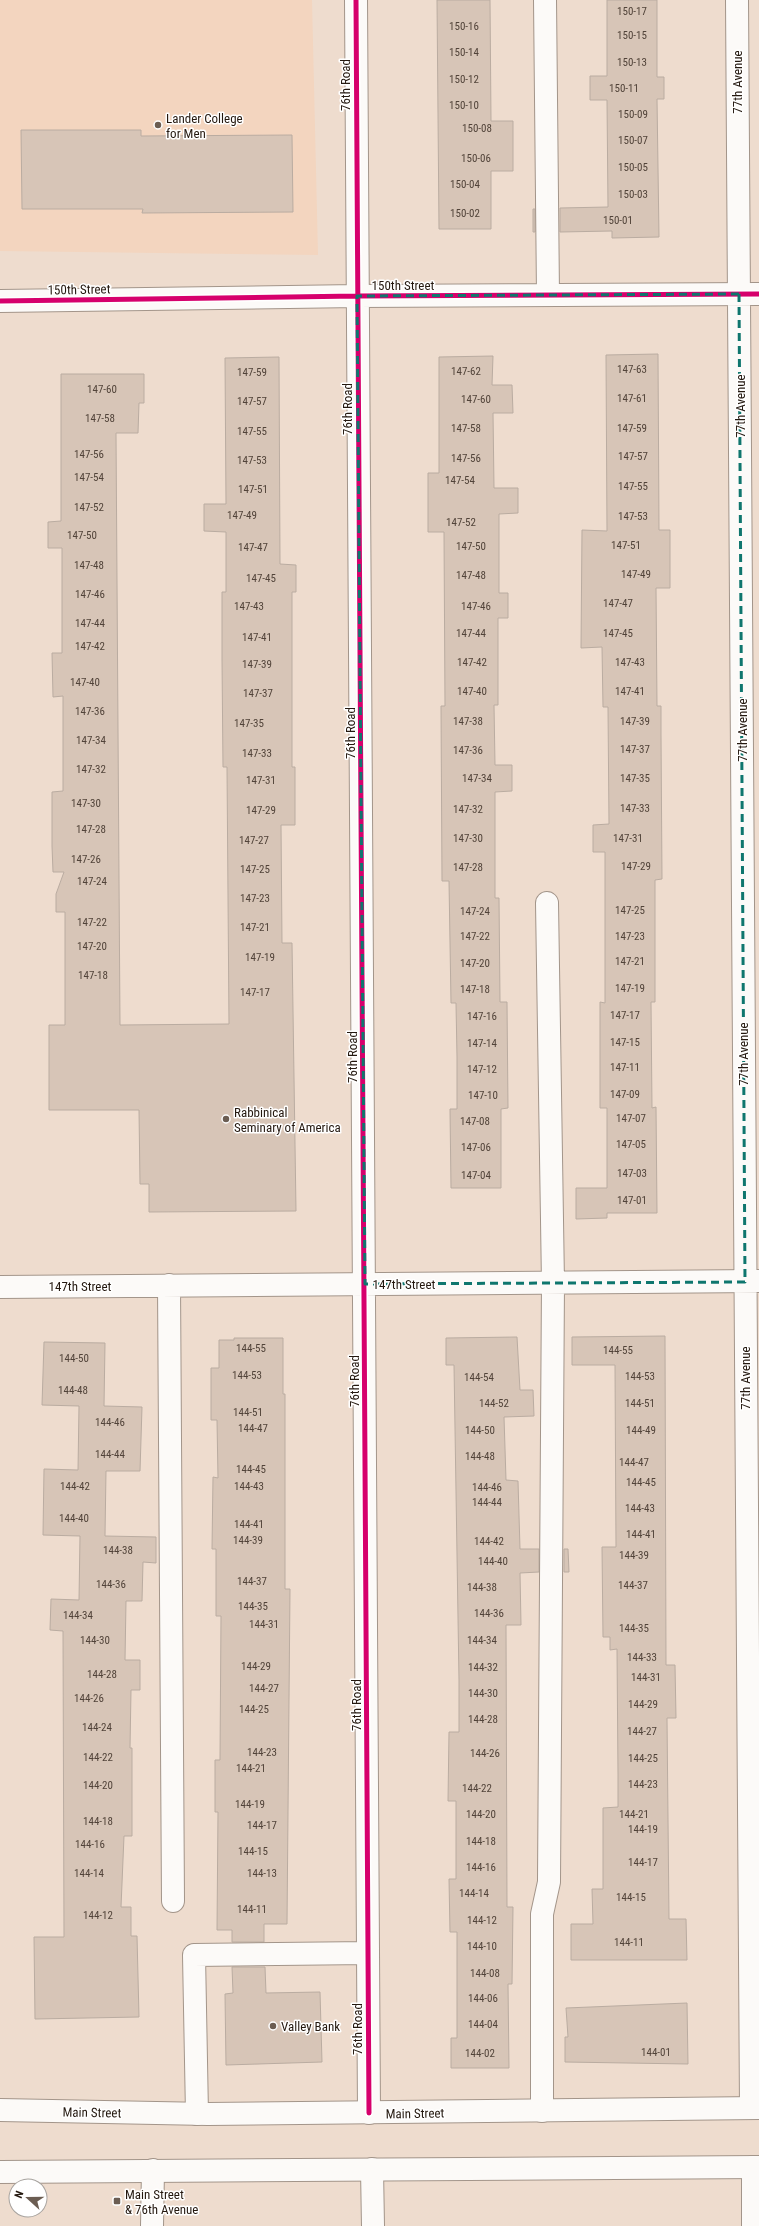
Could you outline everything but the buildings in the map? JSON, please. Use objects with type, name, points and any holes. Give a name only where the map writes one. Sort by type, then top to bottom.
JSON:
[{"type":"street","name":"76th Road","points":[[356,0],[369,2113]]},
{"type":"street","points":[[545,0],[548,295]]},
{"type":"street","name":"77th Avenue","points":[[737,0],[749,294],[755,2108]]},
{"type":"street","name":"150th Street","points":[[0,302],[357,296],[749,294]]},
{"type":"street","points":[[542,2111],[542,1914],[549,1882],[553,1283],[547,903]]},
{"type":"street","name":"147th Street","points":[[0,1287],[752,1282]]},
{"type":"street","points":[[168,1285],[173,1901]]},
{"type":"street","points":[[197,2114],[194,1955],[368,1953]]},
{"type":"street","name":"Main Street","points":[[0,2110],[197,2114],[755,2108]]},
{"type":"street","points":[[0,2172],[756,2167],[752,2226]]},
{"type":"street","points":[[372,2169],[372,2226]]},
{"type":"street","points":[[152,2226],[153,2170]]},
{"type":"highlighted area","points":[[739,294],[745,1282],[365,1284],[357,296]]},
{"type":"shaded area","name":"Lander College for Men","points":[[0,0],[312,0],[318,255],[0,251]]},
{"type":"cycle path","points":[[356,0],[369,2113]]},
{"type":"cycle path","points":[[0,301],[357,296],[759,294]]},
{"type":"place","name":"Lander College for Men","points":[[158,125]]},
{"type":"place","name":"Rabbinical Seminary of America","points":[[226,1119]]},
{"type":"place","name":"Valley Bank","points":[[273,2026]]},
{"type":"place","name":"Main Street & 76th Avenue","points":[[117,2201]]}]
